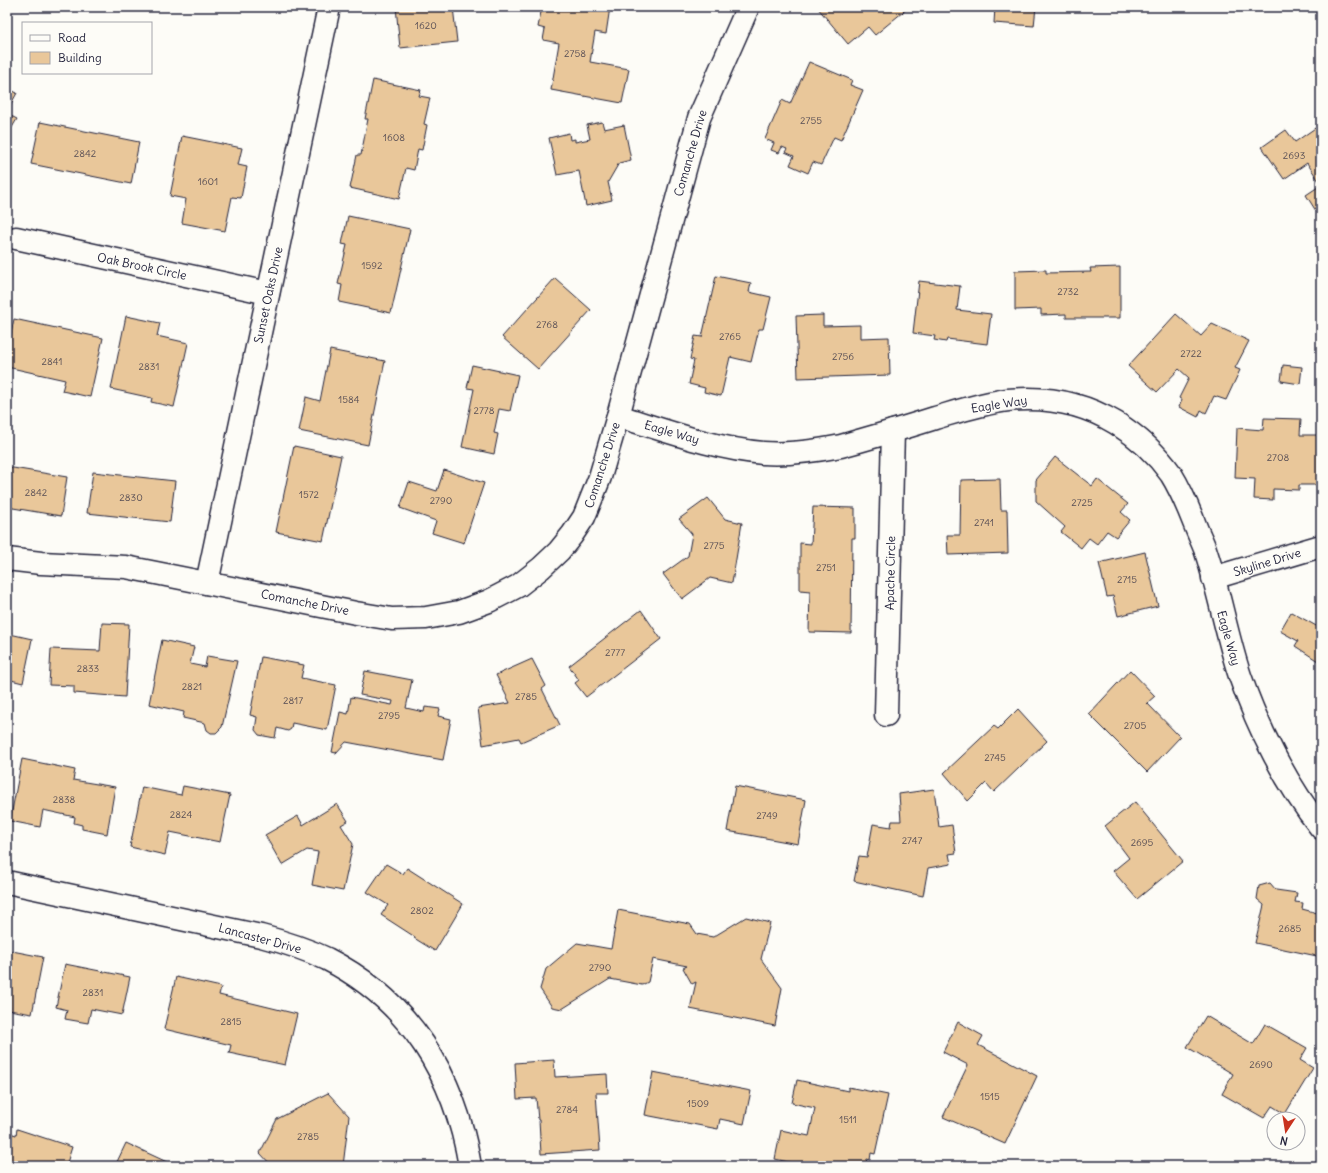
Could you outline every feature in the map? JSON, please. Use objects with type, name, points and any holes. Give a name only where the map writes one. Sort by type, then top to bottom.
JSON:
[{"type":"street","name":"Sunset Oaks Drive","points":[[207,583],[329,7]]},
{"type":"street","name":"Comanche Drive","points":[[7,559],[41,563],[126,567],[356,613],[392,618],[426,618],[452,613],[489,601],[518,586],[559,552],[584,517],[593,497],[618,416],[697,124],[706,100],[748,7]]},
{"type":"street","name":"Oak Brook Circle","points":[[16,238],[268,293]]},
{"type":"street","name":"Eagle Way","points":[[618,416],[710,443],[763,453],[819,451],[841,446],[982,404],[1014,400],[1034,399],[1058,401],[1082,407],[1108,418],[1129,432],[1151,450],[1170,474],[1185,499],[1205,550],[1240,676],[1255,714],[1271,750],[1321,828]]},
{"type":"street","name":"Apache Circle","points":[[886,715],[893,431]]},
{"type":"street","name":"Skyline Drive","points":[[1213,578],[1321,546]]},
{"type":"street","name":"Lancaster Drive","points":[[7,882],[262,936],[295,946],[327,959],[354,975],[382,995],[402,1016],[421,1039],[437,1065],[457,1110],[470,1166]]},
{"type":"building","points":[[396,7],[453,7],[457,42],[400,48]]},
{"type":"building","points":[[542,7],[610,7],[606,34],[595,32],[590,62],[629,69],[622,103],[551,90],[559,43],[543,40],[545,29],[538,27]]},
{"type":"building","points":[[817,7],[909,7],[875,35],[868,27],[848,44]]},
{"type":"building","points":[[995,7],[1036,7],[1034,26],[994,23]]},
{"type":"building","points":[[809,62],[852,80],[850,85],[863,90],[841,140],[834,137],[821,165],[813,162],[808,173],[790,165],[794,156],[785,152],[787,149],[782,147],[779,153],[771,150],[774,143],[765,139],[782,100],[790,104]]},
{"type":"building","points":[[373,80],[421,90],[419,96],[430,98],[424,124],[427,125],[422,150],[418,149],[414,170],[406,168],[399,199],[350,188],[357,155],[361,155],[368,119],[365,119]]},
{"type":"building","points":[[7,88],[17,93],[7,111]]},
{"type":"building","points":[[7,114],[17,119],[7,136]]},
{"type":"building","points":[[40,122],[139,142],[131,184],[31,164]]},
{"type":"building","points":[[602,122],[604,129],[624,125],[631,160],[619,163],[608,182],[612,200],[586,206],[579,171],[557,175],[549,138],[569,133],[570,140],[575,139],[575,142],[590,139],[587,125]]},
{"type":"building","points":[[1321,124],[1321,184],[1307,163],[1284,179],[1262,147],[1286,130],[1295,142]]},
{"type":"building","points":[[182,136],[242,148],[238,165],[247,167],[241,198],[232,197],[225,231],[182,223],[186,199],[170,196]]},
{"type":"building","points":[[1321,185],[1321,219],[1306,195]]},
{"type":"building","points":[[348,216],[410,229],[391,313],[339,302],[342,285],[338,284],[347,245],[342,244]]},
{"type":"building","points":[[1120,267],[1120,318],[1066,318],[1066,314],[1041,315],[1041,309],[1015,310],[1015,271],[1046,270],[1046,273],[1091,272],[1090,268]]},
{"type":"building","points":[[716,276],[751,283],[749,292],[771,297],[763,329],[759,329],[751,362],[730,357],[721,396],[704,392],[705,388],[689,384],[694,360],[690,359],[695,336],[702,337]]},
{"type":"building","points":[[555,278],[591,310],[538,369],[502,337]]},
{"type":"building","points":[[919,281],[960,286],[957,310],[991,314],[987,344],[947,339],[946,342],[934,340],[935,336],[913,333]]},
{"type":"building","points":[[1176,314],[1201,336],[1212,324],[1249,341],[1235,368],[1240,370],[1226,400],[1214,396],[1206,413],[1201,410],[1198,417],[1179,407],[1182,400],[1179,398],[1189,378],[1179,369],[1157,392],[1128,366]]},
{"type":"building","points":[[823,315],[823,326],[860,325],[860,338],[889,337],[890,375],[798,378],[796,316]]},
{"type":"building","points":[[126,316],[160,323],[157,336],[188,343],[174,407],[151,402],[152,398],[111,389]]},
{"type":"building","points":[[14,319],[103,338],[90,397],[62,391],[65,380],[7,367],[7,354]]},
{"type":"building","points":[[330,350],[385,361],[368,445],[299,431],[306,397],[320,401]]},
{"type":"building","points":[[472,365],[518,375],[510,411],[499,409],[494,433],[498,434],[494,454],[462,447],[474,389],[467,388]]},
{"type":"building","points":[[1283,365],[1302,367],[1300,384],[1281,381]]},
{"type":"building","points":[[1264,418],[1301,419],[1300,435],[1321,435],[1321,485],[1299,485],[1299,490],[1273,489],[1273,500],[1254,499],[1255,479],[1235,478],[1237,428],[1263,430]]},
{"type":"building","points":[[294,446],[341,456],[323,541],[276,532]]},
{"type":"building","points":[[1055,457],[1092,486],[1097,479],[1128,504],[1121,512],[1130,520],[1116,537],[1107,531],[1097,544],[1089,538],[1081,548],[1061,532],[1065,527],[1036,501],[1036,480]]},
{"type":"building","points":[[7,467],[67,477],[61,516],[7,507]]},
{"type":"building","points":[[444,470],[484,483],[464,543],[432,533],[436,521],[400,508],[409,482],[437,491]]},
{"type":"building","points":[[93,472],[175,481],[170,522],[87,513]]},
{"type":"building","points":[[1000,479],[1001,510],[1007,510],[1008,553],[948,555],[947,535],[960,535],[961,480]]},
{"type":"building","points":[[708,498],[725,519],[742,523],[732,583],[710,578],[682,599],[663,574],[688,556],[692,534],[679,519]]},
{"type":"building","points":[[813,507],[855,508],[855,538],[852,538],[851,633],[809,632],[810,591],[800,590],[800,543],[811,544]]},
{"type":"building","points":[[1145,552],[1158,606],[1118,616],[1113,596],[1107,597],[1099,563]]},
{"type":"building","points":[[641,610],[661,639],[586,697],[575,683],[579,680],[569,666]]},
{"type":"building","points":[[1291,612],[1320,628],[1321,627],[1321,663],[1295,646],[1298,641],[1280,631]]},
{"type":"building","points":[[102,623],[129,624],[125,697],[74,693],[74,686],[49,685],[51,649],[100,651]]},
{"type":"building","points":[[10,634],[32,639],[23,683],[7,679],[7,638],[9,639]]},
{"type":"building","points":[[162,640],[194,647],[190,664],[205,667],[207,656],[237,661],[222,727],[216,733],[211,733],[207,730],[205,723],[183,718],[184,712],[149,704]]},
{"type":"building","points":[[261,657],[304,665],[301,678],[336,685],[327,730],[292,723],[291,729],[288,731],[277,728],[275,738],[259,735],[255,730],[257,717],[250,715]]},
{"type":"building","points":[[532,659],[546,686],[542,689],[560,725],[521,742],[519,738],[483,745],[478,708],[510,703],[496,675]]},
{"type":"building","points":[[1130,670],[1155,696],[1147,703],[1180,737],[1147,772],[1089,714]]},
{"type":"building","points":[[365,671],[412,680],[406,708],[424,712],[425,707],[440,709],[438,716],[451,719],[443,760],[346,742],[336,753],[332,752],[340,712],[348,714],[351,697],[392,705],[393,701],[360,695]]},
{"type":"building","points":[[1018,709],[1047,741],[994,792],[986,783],[968,801],[944,773],[994,726],[998,729]]},
{"type":"building","points":[[22,759],[75,770],[73,780],[115,787],[107,834],[82,829],[82,825],[74,823],[75,817],[43,810],[40,827],[10,821]]},
{"type":"building","points":[[183,786],[230,795],[220,842],[170,832],[165,855],[130,847],[142,787],[181,795]]},
{"type":"building","points":[[735,786],[806,800],[798,844],[727,831]]},
{"type":"building","points":[[934,789],[939,827],[952,825],[956,853],[949,854],[951,864],[928,868],[923,896],[854,881],[859,856],[867,857],[873,824],[891,827],[892,821],[901,821],[899,794]]},
{"type":"building","points":[[1135,802],[1183,861],[1137,899],[1113,871],[1129,858],[1105,826]]},
{"type":"building","points":[[337,804],[348,821],[341,825],[353,844],[343,891],[312,885],[318,852],[307,850],[282,865],[265,835],[298,816],[303,825]]},
{"type":"building","points":[[386,864],[403,874],[407,868],[463,904],[435,951],[381,915],[388,905],[367,892]]},
{"type":"building","points":[[1270,883],[1276,890],[1297,893],[1295,902],[1303,903],[1302,909],[1321,914],[1321,950],[1317,956],[1255,943],[1264,905],[1257,899],[1259,886]]},
{"type":"building","points":[[618,910],[690,924],[697,934],[713,937],[746,917],[770,923],[761,959],[782,988],[775,1026],[690,1009],[696,982],[692,984],[683,968],[687,966],[653,959],[648,982],[642,985],[610,979],[562,1009],[552,1007],[540,989],[546,969],[577,943],[611,949]]},
{"type":"building","points":[[7,950],[43,957],[32,1014],[9,1010],[10,1007],[7,1007]]},
{"type":"building","points":[[65,964],[130,977],[122,1015],[91,1009],[88,1023],[65,1019],[67,1010],[56,1007]]},
{"type":"building","points":[[176,977],[221,987],[219,995],[297,1014],[285,1065],[229,1053],[231,1045],[164,1029]]},
{"type":"building","points":[[1206,1016],[1253,1044],[1265,1024],[1307,1048],[1300,1060],[1313,1068],[1287,1111],[1280,1111],[1272,1106],[1269,1111],[1266,1111],[1264,1118],[1222,1094],[1233,1074],[1187,1047]]},
{"type":"building","points":[[958,1022],[983,1036],[978,1045],[1037,1076],[1005,1144],[943,1117],[968,1065],[943,1052]]},
{"type":"building","points":[[554,1060],[555,1077],[607,1074],[608,1093],[596,1093],[600,1150],[541,1154],[536,1098],[517,1099],[515,1063]]},
{"type":"building","points":[[653,1072],[751,1091],[744,1124],[720,1119],[718,1129],[645,1115]]},
{"type":"building","points":[[797,1080],[848,1091],[848,1087],[888,1095],[875,1154],[871,1153],[870,1160],[867,1159],[865,1166],[806,1166],[775,1159],[781,1130],[809,1136],[815,1108],[792,1103]]},
{"type":"building","points":[[328,1093],[349,1116],[343,1166],[272,1166],[260,1153],[277,1119]]},
{"type":"building","points":[[17,1129],[72,1147],[66,1166],[7,1166],[7,1132],[16,1135]]},
{"type":"building","points":[[126,1143],[169,1163],[168,1166],[115,1166]]}]
